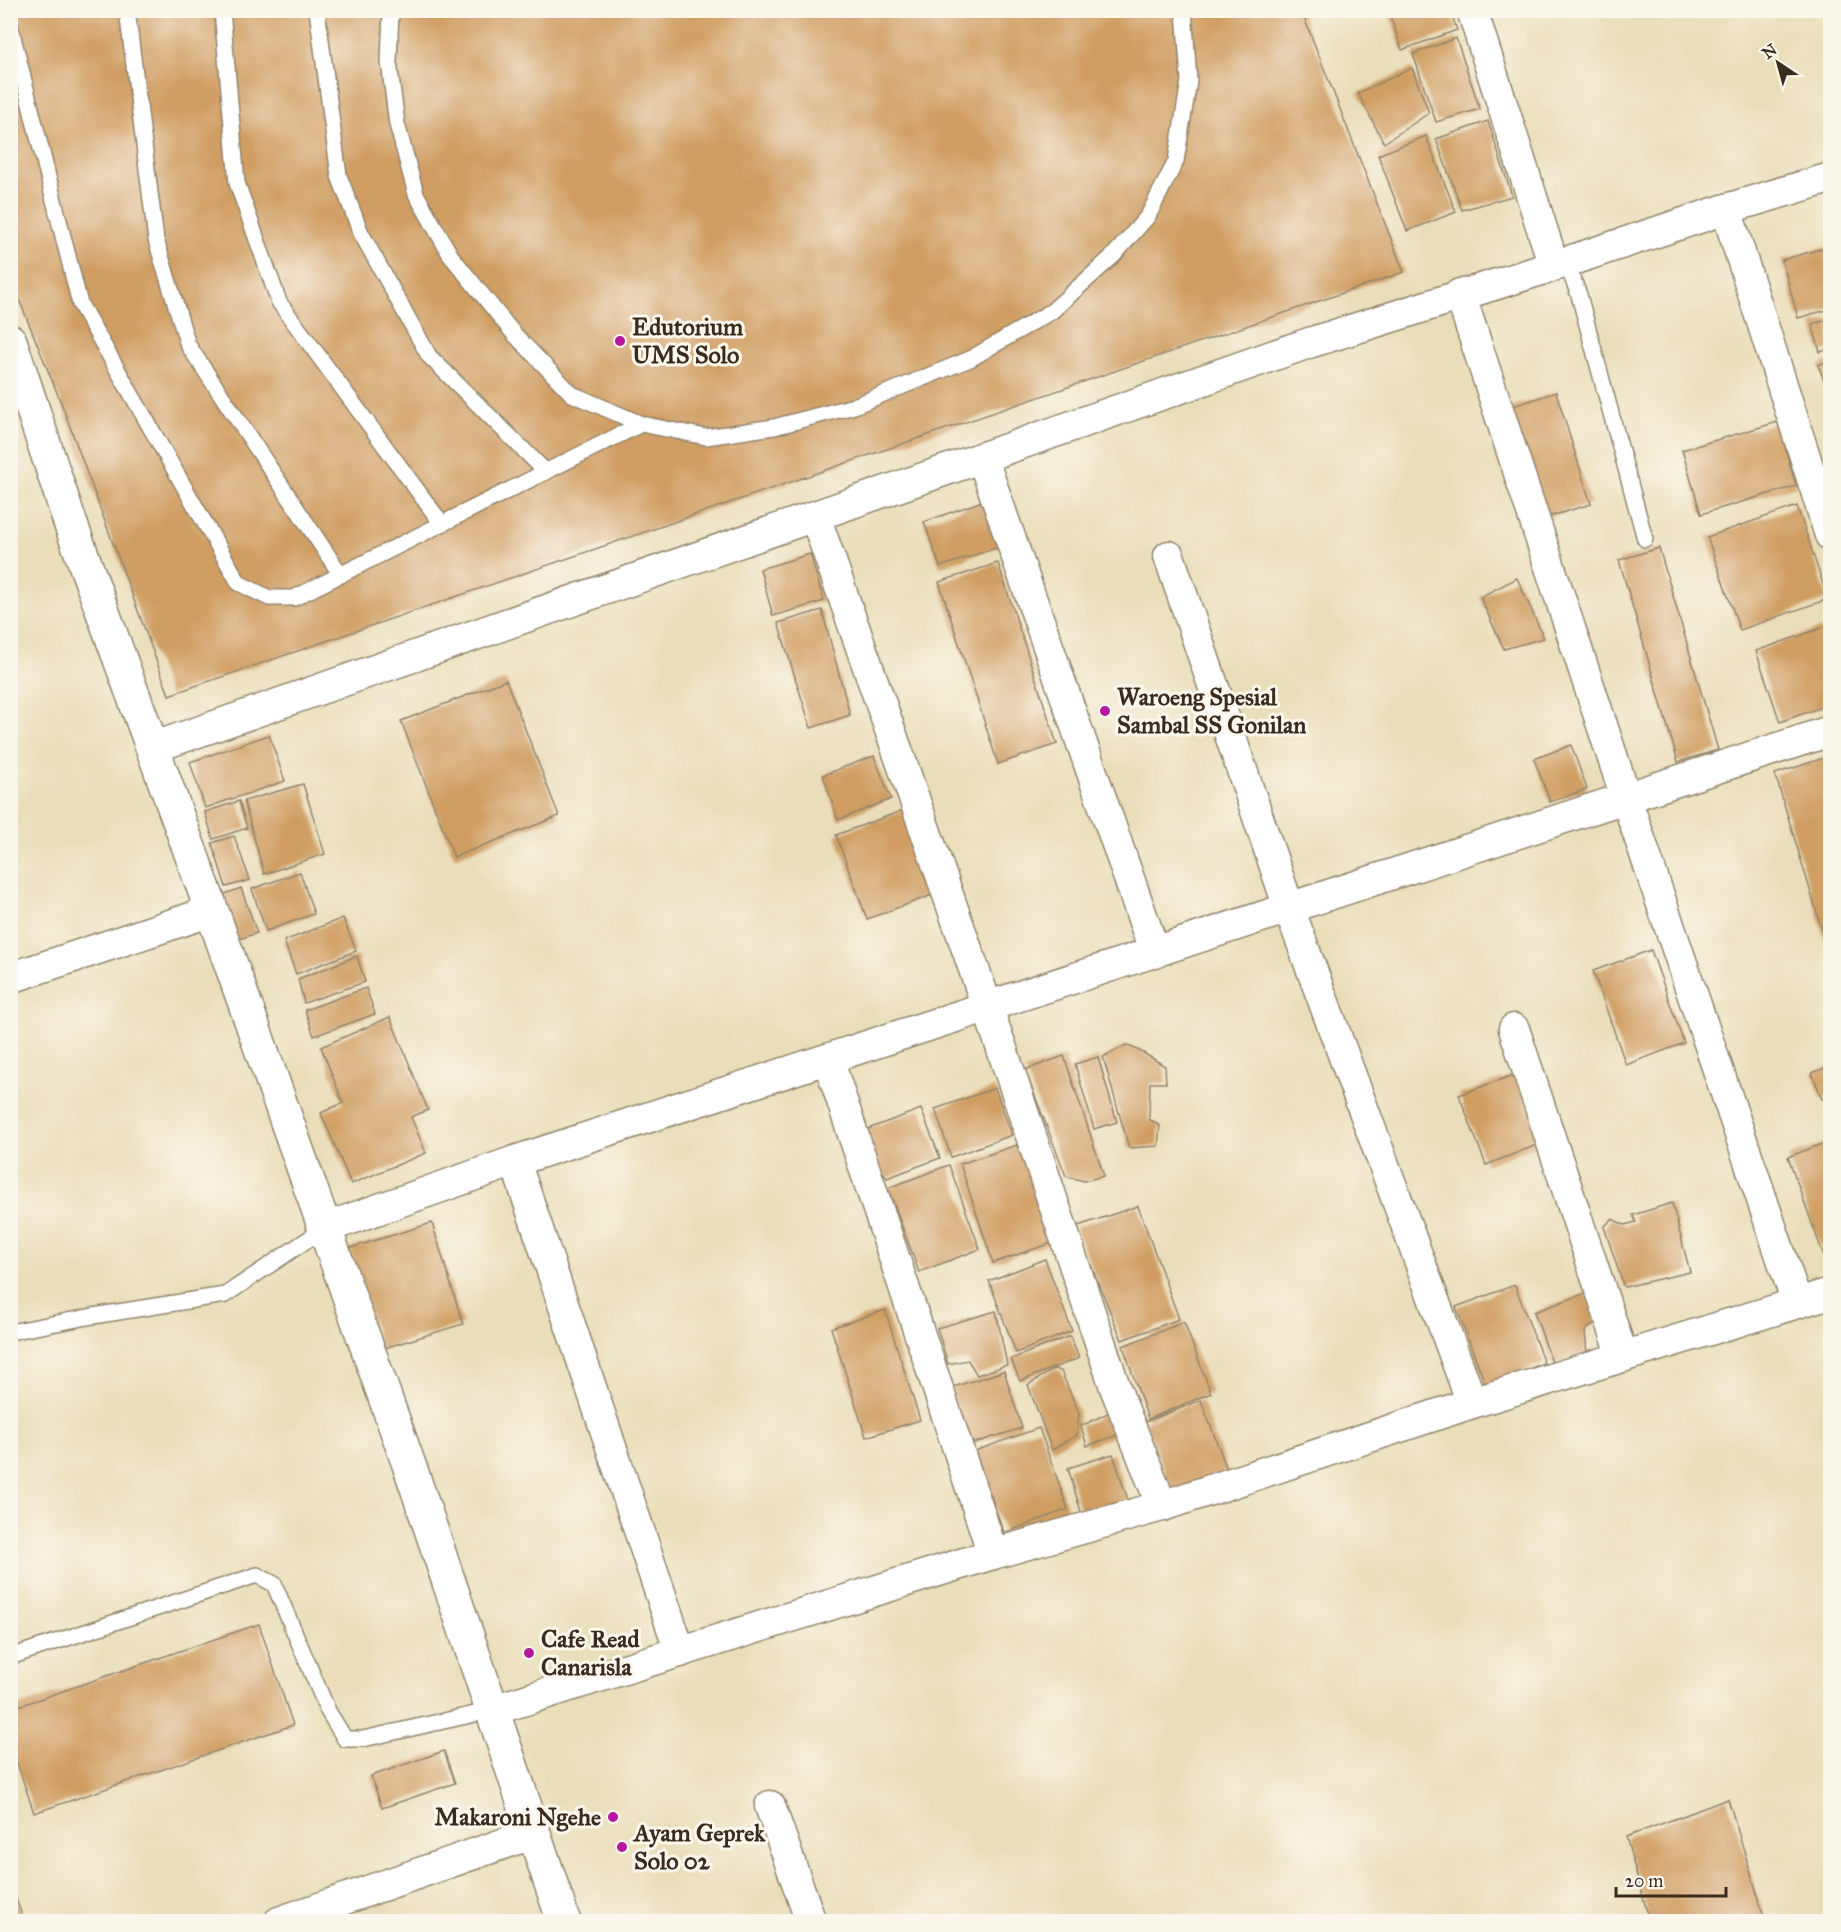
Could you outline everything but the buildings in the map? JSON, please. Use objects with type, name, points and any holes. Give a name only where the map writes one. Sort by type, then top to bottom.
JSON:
[{"type":"main road","points":[[10,340],[71,525],[212,911],[417,1488],[564,1922]]},
{"type":"street","points":[[1472,10],[1560,264]]},
{"type":"street","points":[[152,748],[1309,343],[1726,209],[1830,178]]},
{"type":"street","points":[[1726,209],[1830,535]]},
{"type":"street","points":[[1460,294],[1626,798],[1797,1303]]},
{"type":"street","points":[[982,457],[1155,953]]},
{"type":"street","points":[[815,516],[1116,1390],[1162,1506]]},
{"type":"street","points":[[1169,556],[1289,908],[1472,1403]]},
{"type":"street","points":[[325,1228],[515,1161],[1830,731]]},
{"type":"street","points":[[10,978],[212,911]]},
{"type":"street","points":[[1514,1029],[1623,1358]]},
{"type":"street","points":[[828,1059],[993,1554]]},
{"type":"street","points":[[515,1161],[680,1652]]},
{"type":"street","points":[[493,1710],[993,1554],[1162,1506],[1472,1403],[1830,1293]]},
{"type":"street","points":[[770,1806],[811,1922]]},
{"type":"street","points":[[279,1922],[534,1833]]},
{"type":"lane","points":[[127,10],[156,240],[188,345],[341,575]]},
{"type":"lane","points":[[222,10],[237,183],[279,302],[442,524]]},
{"type":"lane","points":[[317,10],[339,176],[361,233],[429,356],[546,472]]},
{"type":"lane","points":[[391,10],[389,62],[397,124],[416,194],[451,256],[514,334],[572,394],[641,424],[706,437],[774,427],[854,406],[970,359],[1052,311],[1113,256],[1148,216],[1176,161],[1189,81],[1184,10]]},
{"type":"lane","points":[[10,26],[80,304],[239,583],[269,598],[294,598],[641,424]]},
{"type":"lane","points":[[1560,264],[1580,295],[1646,539]]},
{"type":"lane","points":[[10,1332],[225,1295],[325,1228]]},
{"type":"lane","points":[[10,1657],[257,1575],[274,1584],[328,1711],[345,1739],[363,1739],[493,1710]]},
{"type":"place","name":"Edutorium UMS Solo","points":[[620,341]]},
{"type":"place","name":"Waroeng Spesial Sambal SS Gonilan","points":[[1105,711]]},
{"type":"place","name":"Cafe Read Canarisla","points":[[529,1653]]},
{"type":"place","name":"Makaroni Ngehe","points":[[613,1817]]},
{"type":"place","name":"Ayam Geprek Solo 02","points":[[622,1847]]}]
